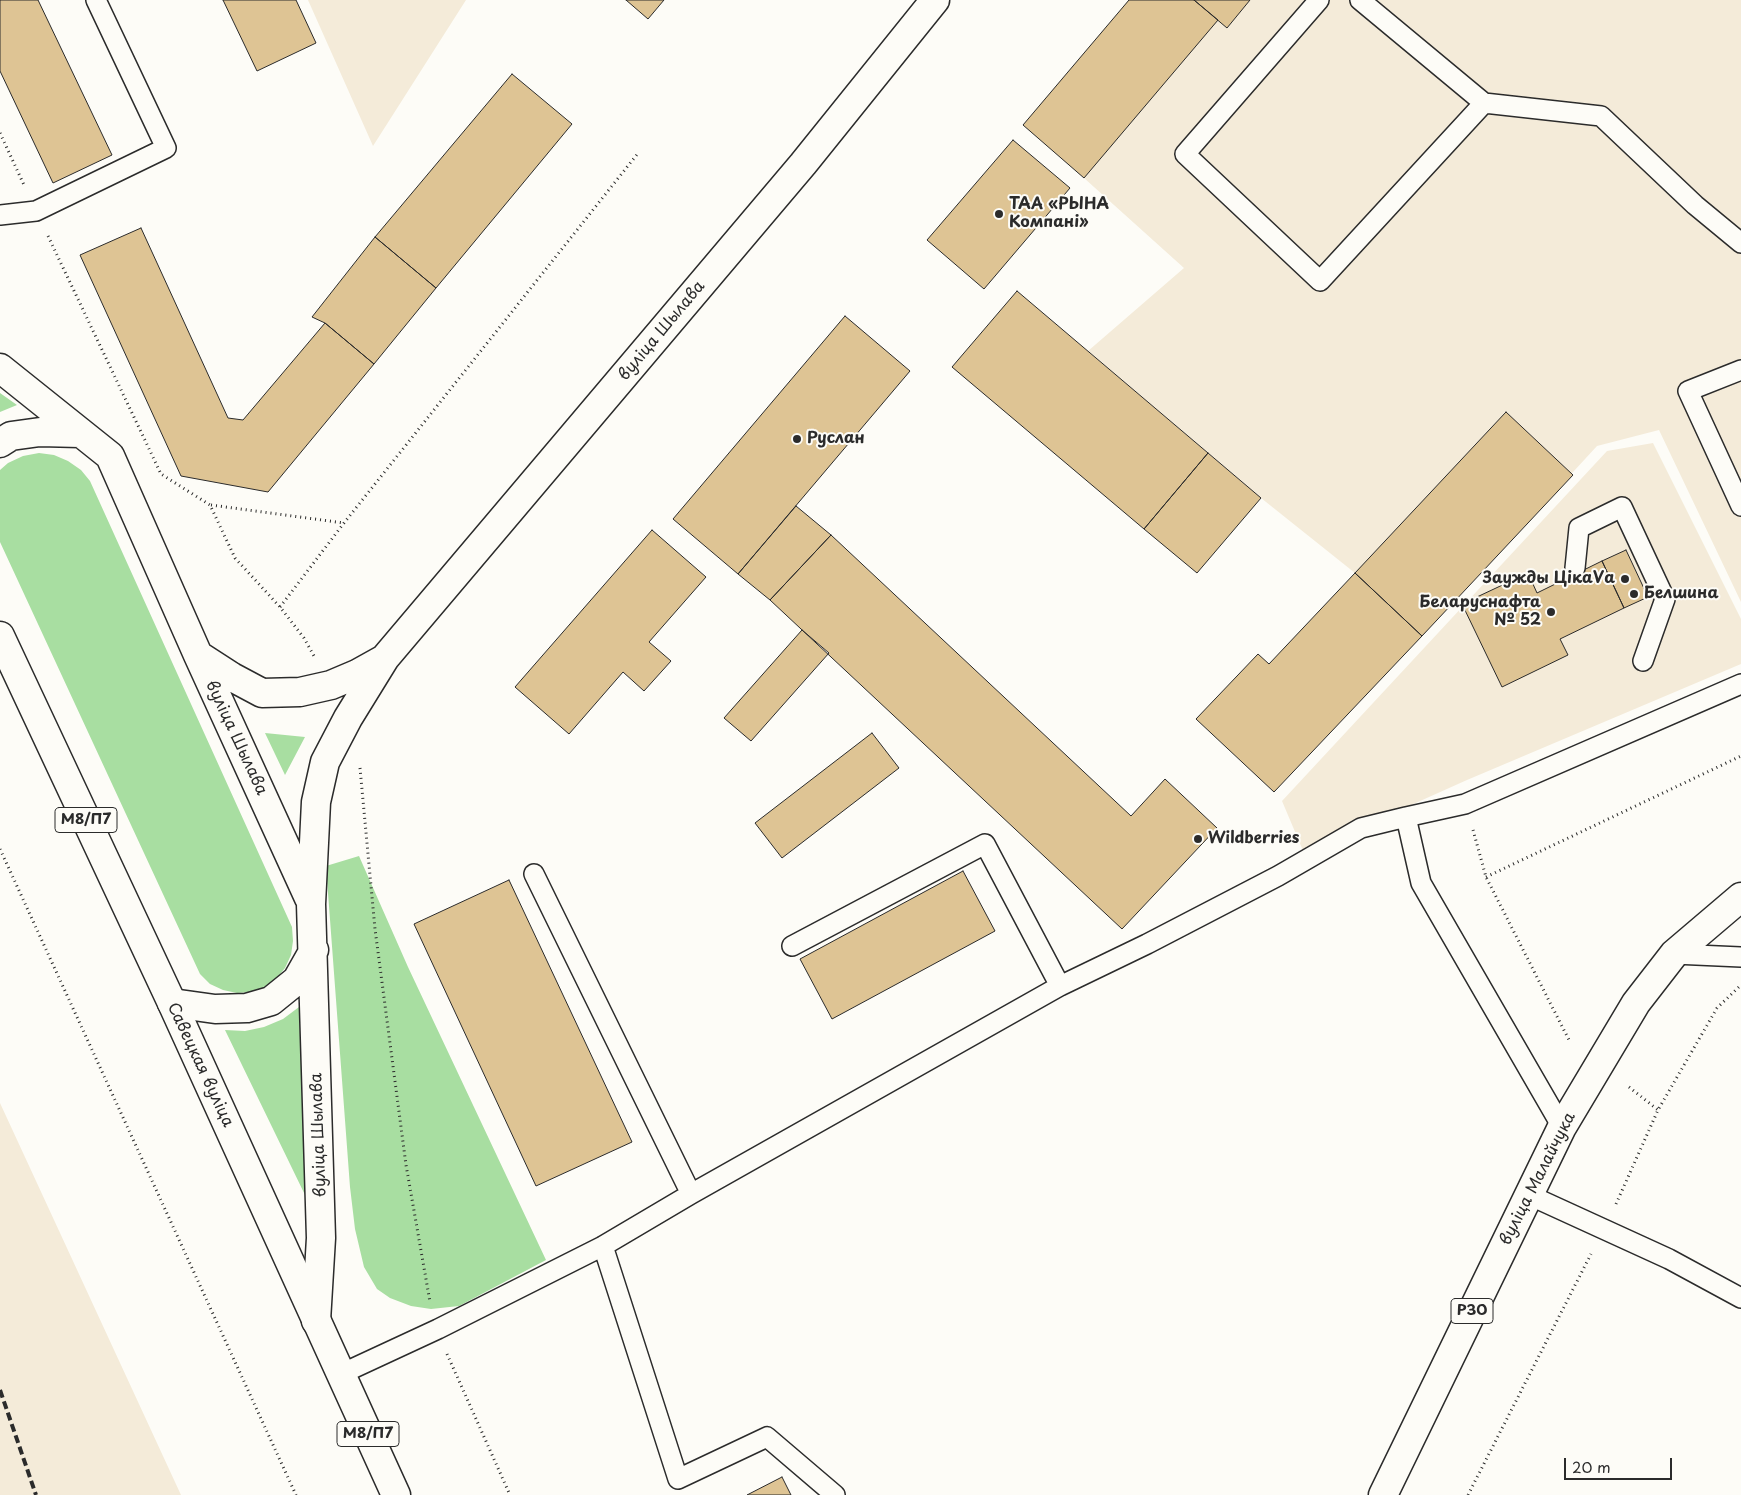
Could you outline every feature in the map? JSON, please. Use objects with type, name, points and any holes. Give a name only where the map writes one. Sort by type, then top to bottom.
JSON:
[{"type":"street","name":"вуліца Шылава","points":[[316,1320],[321,1238],[312,904],[316,802],[325,762],[348,718],[386,658],[803,164],[935,0]]},
{"type":"street","name":"вуліца Шылава","points":[[0,368],[110,456],[198,655],[312,904]]},
{"type":"street","points":[[0,443],[11,436],[40,432],[80,433]]},
{"type":"street","name":"Савецкая вуліца","points":[[0,636],[172,1003],[396,1495]]},
{"type":"street","name":"вуліца Шылава","points":[[198,655],[232,677],[262,693],[300,692],[331,685],[357,674],[386,658]]},
{"type":"street","name":"вуліца Малайчука","points":[[1383,1495],[1562,1127],[1636,1003],[1674,954],[1741,897]]},
{"type":"street","points":[[172,1003],[215,1009],[247,1008],[270,1002],[297,980],[314,950]]},
{"type":"lane","points":[[0,215],[36,211],[166,148],[96,0]]},
{"type":"lane","points":[[1319,0],[1185,154],[1320,281],[1484,103]]},
{"type":"lane","points":[[1360,0],[1484,103],[1601,116],[1695,205],[1741,243]]},
{"type":"lane","points":[[1741,370],[1688,391],[1741,506]]},
{"type":"lane","points":[[1575,568],[1579,528],[1622,507],[1665,599],[1643,661]]},
{"type":"lane","points":[[341,1374],[438,1329],[603,1246],[1060,986],[1147,944],[1278,876],[1361,828],[1465,804],[1741,684]]},
{"type":"lane","points":[[1406,817],[1420,884],[1562,1127]]},
{"type":"lane","points":[[792,946],[985,844],[1060,986]]},
{"type":"lane","points":[[534,874],[692,1194]]},
{"type":"lane","points":[[1674,954],[1741,957]]},
{"type":"lane","points":[[1529,1195],[1669,1259],[1741,1298]]},
{"type":"lane","points":[[603,1246],[678,1479],[767,1437],[835,1495]]},
{"type":"path","points":[[0,133],[161,474],[210,504],[344,523]]},
{"type":"path","points":[[280,607],[344,523],[638,152]]},
{"type":"path","points":[[210,504],[235,558],[280,607],[304,638],[316,659]]},
{"type":"path","points":[[1486,877],[1741,756]]},
{"type":"path","points":[[359,763],[375,929],[404,1156],[431,1309]]},
{"type":"path","points":[[1465,804],[1486,877],[1569,1040]]},
{"type":"path","points":[[0,849],[296,1495]]},
{"type":"path","points":[[1629,1087],[1658,1110]]},
{"type":"path","points":[[444,1348],[510,1495]]},
{"type":"shaded area","points":[[308,0],[466,0],[373,146]]},
{"type":"shaded area","points":[[1129,0],[1741,0],[1741,602],[1659,430],[1597,446],[1422,636],[1355,573],[1261,498],[1088,351],[1184,268],[1023,125]]},
{"type":"shaded area","points":[[1653,443],[1741,619],[1741,664],[1467,780],[1304,853],[1282,801],[1607,451]]},
{"type":"shaded area","points":[[0,1103],[181,1495],[0,1495]]},
{"type":"green space","points":[[0,393],[17,405],[0,412]]},
{"type":"green space","points":[[39,453],[54,455],[68,461],[81,470],[90,481],[292,927],[291,955],[285,968],[276,979],[265,987],[251,992],[237,993],[223,990],[210,984],[200,974],[0,542],[0,470],[8,463],[23,456]]},
{"type":"green space","points":[[265,733],[305,737],[285,775]]},
{"type":"green space","points":[[359,856],[408,967],[546,1260],[459,1306],[431,1309],[411,1306],[390,1298],[377,1289],[364,1267],[355,1229],[350,1187],[326,866]]},
{"type":"green space","points":[[299,1007],[306,1197],[225,1030],[245,1031],[264,1027],[283,1019]]},
{"type":"building","points":[[0,0],[38,0],[112,155],[53,183],[0,71]]},
{"type":"building","points":[[223,0],[296,0],[316,43],[257,71]]},
{"type":"building","points":[[626,0],[664,0],[648,19]]},
{"type":"building","points":[[1129,0],[1194,0],[1218,20],[1084,178],[1023,125]]},
{"type":"building","points":[[1194,0],[1250,0],[1227,28]]},
{"type":"building","points":[[512,74],[572,124],[436,288],[375,237]]},
{"type":"building","name":"ТАА «РЫНА Компані»","points":[[1013,140],[1070,188],[984,289],[927,240]]},
{"type":"building","points":[[141,228],[228,418],[243,420],[325,323],[374,364],[268,492],[181,476],[80,255]]},
{"type":"building","points":[[375,237],[436,288],[374,364],[325,323],[312,317]]},
{"type":"building","points":[[1017,291],[1208,453],[1144,529],[952,367]]},
{"type":"building","name":"Руслан","points":[[845,316],[910,371],[738,574],[673,519]]},
{"type":"building","points":[[1506,412],[1573,475],[1422,636],[1355,573]]},
{"type":"building","points":[[1208,453],[1261,498],[1197,573],[1144,529]]},
{"type":"building","points":[[796,506],[831,535],[770,600],[738,574]]},
{"type":"building","points":[[652,530],[706,577],[649,642],[671,661],[644,691],[623,672],[569,734],[515,687]]},
{"type":"building","points":[[831,535],[1131,816],[1165,779],[1217,828],[1122,929],[770,600]]},
{"type":"building","name":"Заужды ЦікаVа","points":[[1626,550],[1648,597],[1624,608],[1602,561]]},
{"type":"building","points":[[1602,561],[1624,608],[1560,639],[1568,655],[1502,687],[1462,604],[1528,573],[1537,593]]},
{"type":"building","points":[[1355,573],[1422,636],[1274,792],[1196,719],[1258,654],[1269,664]]},
{"type":"building","points":[[802,630],[829,653],[751,741],[724,718]]},
{"type":"building","points":[[872,733],[899,768],[782,858],[755,823]]},
{"type":"building","points":[[963,871],[995,931],[832,1019],[800,959]]},
{"type":"building","points":[[509,880],[632,1142],[536,1186],[414,924]]},
{"type":"building","points":[[782,1477],[791,1495],[747,1495]]},
{"type":"railway","points":[[0,1390],[36,1495]]},
{"type":"place","name":"ТАА «РЫНА Компані»","points":[[999,214]]},
{"type":"place","name":"Руслан","points":[[797,439]]},
{"type":"place","name":"Заужды ЦікаVа","points":[[1625,579]]},
{"type":"place","name":"Белшина","points":[[1634,594]]},
{"type":"place","name":"Беларуснафта № 52","points":[[1551,612]]},
{"type":"place","name":"Wildberries","points":[[1198,839]]}]
